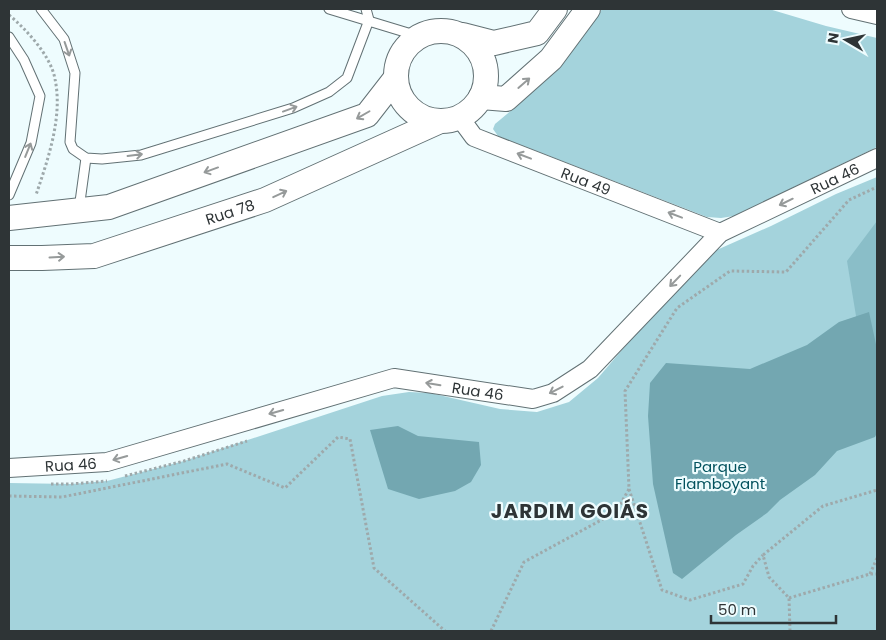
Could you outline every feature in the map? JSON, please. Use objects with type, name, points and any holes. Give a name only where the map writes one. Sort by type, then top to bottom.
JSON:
[{"type":"main road","points":[[461,34],[473,43],[482,55],[486,69],[486,83],[481,97],[472,109],[449,120],[425,119],[404,103],[398,92],[395,79],[396,66],[408,44],[418,36],[432,31],[447,30],[494,43],[537,32],[555,9]]},
{"type":"main road","points":[[481,97],[506,99],[551,59],[588,9]]},
{"type":"main road","points":[[9,218],[109,207],[367,115],[395,79]]},
{"type":"main road","name":"Rua 78","points":[[9,258],[94,256],[265,200],[449,120]]},
{"type":"street","points":[[851,9],[877,15]]},
{"type":"street","name":"Rua 49","points":[[449,120],[474,137],[720,233]]},
{"type":"street","name":"Rua 46","points":[[9,468],[107,462],[394,378],[533,399],[553,393],[590,369],[720,233],[877,158]]},
{"type":"lane","points":[[41,9],[64,39],[75,74],[70,142],[73,149],[86,158],[102,159],[141,155],[293,108],[329,92],[347,78],[369,20],[366,9]]},
{"type":"lane","points":[[329,9],[418,36]]},
{"type":"lane","points":[[9,37],[24,60],[40,96],[31,144],[9,195]]},
{"type":"lane","points":[[79,210],[86,158]]},
{"type":"path","points":[[877,187],[849,200],[786,272],[730,271],[677,308],[626,391],[629,490],[662,590],[690,600],[743,584],[753,566],[763,555],[823,506],[877,490]]},
{"type":"path","points":[[9,496],[62,498],[227,464],[285,488],[338,437],[350,439],[374,568],[445,631]]},
{"type":"path","points":[[491,631],[524,562],[616,512],[629,490]]},
{"type":"path","points":[[763,555],[769,577],[788,598],[790,631]]},
{"type":"path","points":[[870,574],[877,558]]},
{"type":"path","points":[[788,598],[870,574],[877,574]]},
{"type":"green space","points":[[602,9],[769,9],[826,26],[877,38],[877,147],[734,216],[721,218],[707,217],[498,136],[493,129],[495,124],[525,98],[567,56]]},
{"type":"green space","name":"Parque Flamboyant","points":[[877,177],[877,631],[9,631],[9,483],[71,484],[107,481],[184,461],[382,396],[409,392],[430,393],[500,409],[537,412],[569,402],[598,378],[690,270],[710,253],[836,194]]},
{"type":"shaded area","points":[[877,221],[877,418],[866,377],[847,261]]},
{"type":"shaded area","points":[[869,312],[877,349],[877,433],[875,437],[837,451],[815,475],[780,500],[767,513],[736,535],[682,579],[673,573],[653,484],[648,416],[650,383],[666,363],[750,369],[807,345],[839,322]]},
{"type":"shaded area","points":[[398,426],[418,436],[479,442],[481,465],[471,482],[455,491],[419,499],[388,489],[370,430]]},
{"type":"district","name":"JARDIM GOIÁS","points":[[570,511]]}]
